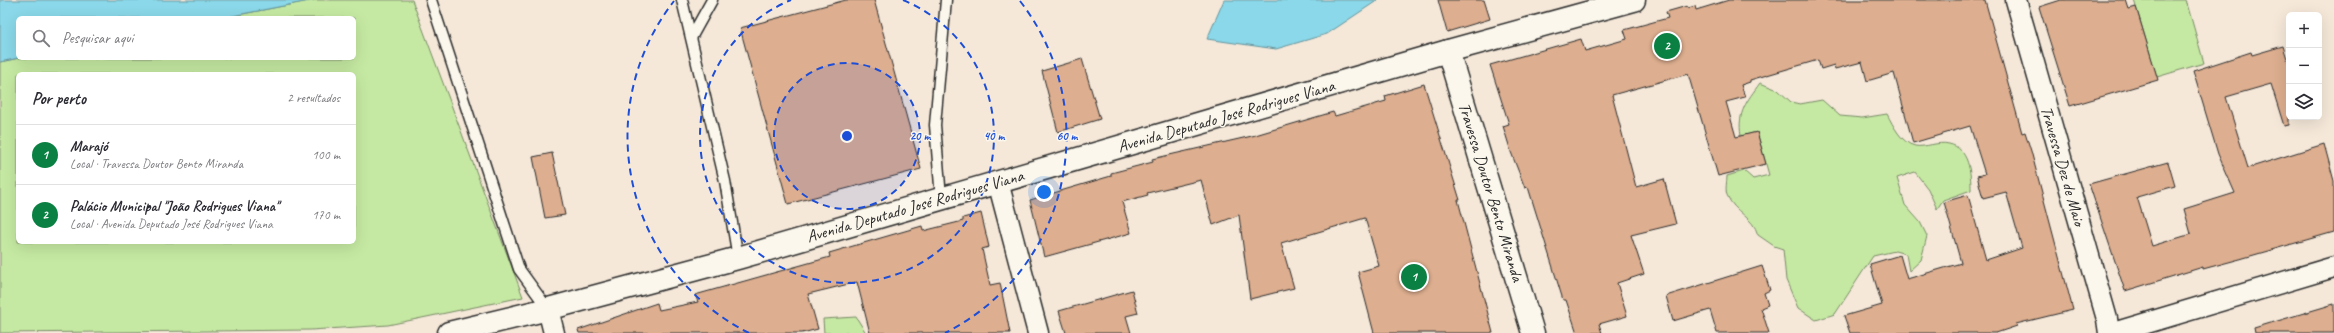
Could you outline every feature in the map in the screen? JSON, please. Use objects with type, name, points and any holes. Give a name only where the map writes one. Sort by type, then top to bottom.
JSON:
[{"type":"street","name":"Avenida Deputado José Rodrigues Viana","points":[[448,333],[548,309],[738,258],[1448,51],[1602,4],[1634,0]]},
{"type":"street","name":"Travessa Dez de Maio","points":[[2016,0],[2105,312],[2109,333]]},
{"type":"street","name":"Travessa Doutor Bento Miranda","points":[[1448,51],[1533,333]]},
{"type":"street","points":[[998,182],[1038,333]]},
{"type":"street","points":[[2113,333],[2334,267]]},
{"type":"street","points":[[548,309],[554,333]]},
{"type":"lane","points":[[431,0],[519,269],[548,309]]},
{"type":"lane","points":[[682,0],[692,36],[725,181],[738,258]]},
{"type":"lane","points":[[692,36],[712,0]]},
{"type":"lane","points":[[941,198],[935,125],[946,0]]},
{"type":"green space","points":[[314,0],[412,0],[523,297],[388,325],[311,330],[0,333],[0,62],[16,59],[16,60],[356,60],[356,16],[232,16]]},
{"type":"green space","points":[[2134,0],[2186,0],[2204,63],[2157,77]]},
{"type":"green space","points":[[1760,83],[1778,90],[1791,102],[1800,104],[1822,100],[1840,116],[1862,118],[1887,114],[1898,133],[1910,144],[1915,146],[1923,146],[1945,143],[1956,146],[1961,150],[1968,162],[1971,190],[1943,200],[1937,209],[1928,189],[1915,172],[1897,178],[1905,205],[1920,222],[1927,236],[1921,260],[1909,271],[1906,254],[1895,251],[1873,256],[1835,314],[1816,320],[1798,308],[1786,280],[1783,249],[1774,246],[1758,235],[1752,223],[1734,206],[1726,193],[1727,176],[1744,171],[1753,179],[1769,175],[1757,132],[1741,136],[1740,128],[1740,120],[1744,107]]},
{"type":"green space","points":[[856,317],[866,333],[824,333],[823,319]]},
{"type":"water","points":[[0,0],[314,0],[232,16],[16,16],[16,59],[0,62]]},
{"type":"water","points":[[1224,0],[1378,0],[1327,34],[1276,49],[1207,39]]},
{"type":"building","points":[[846,0],[874,0],[921,169],[788,204],[740,28]]},
{"type":"building","points":[[1438,0],[1484,0],[1490,19],[1447,32]]},
{"type":"building","points":[[1729,0],[1985,0],[2022,133],[2025,132],[2031,151],[2073,310],[2016,324],[2017,326],[1996,333],[1850,333],[1844,316],[1882,305],[1870,264],[1900,255],[1907,279],[1961,263],[1944,202],[1968,195],[1986,260],[2022,248],[2006,192],[1983,198],[1977,176],[1985,174],[1970,126],[1913,143],[1894,73],[1867,81],[1862,62],[1835,69],[1834,65],[1821,69],[1818,60],[1750,80],[1750,82],[1741,85],[1745,97],[1726,102],[1736,137],[1757,132],[1766,164],[1718,176],[1688,74],[1612,95],[1636,187],[1664,179],[1676,224],[1631,235],[1644,274],[1617,283],[1627,316],[1599,324],[1602,333],[1577,333],[1566,300],[1563,300],[1528,187],[1525,188],[1511,152],[1503,126],[1509,124],[1490,65],[1581,39],[1585,51],[1627,39],[1624,30],[1668,18],[1666,12],[1687,6],[1688,8],[1695,6],[1696,10]]},
{"type":"building","points":[[2061,0],[2126,0],[2129,9],[2136,7],[2158,80],[2070,106],[2039,7]]},
{"type":"building","points":[[2283,46],[2286,56],[2286,120],[2289,120],[2289,125],[2284,126],[2271,84],[2226,97],[2248,168],[2324,144],[2334,181],[2334,232],[2203,269],[2203,267],[2125,291],[2089,184],[2168,162],[2175,186],[2137,197],[2152,246],[2191,234],[2184,209],[2235,193],[2218,154],[2193,71],[2251,52],[2252,55]]},
{"type":"building","points":[[1082,59],[1100,119],[1058,132],[1042,71]]},
{"type":"building","points":[[1424,84],[1460,200],[1458,200],[1493,333],[1374,333],[1358,272],[1379,266],[1365,218],[1281,243],[1294,288],[1250,299],[1239,215],[1213,225],[1201,180],[1147,193],[1148,195],[1122,202],[1131,233],[1044,257],[1030,200],[1111,176],[1111,173],[1153,162],[1152,159],[1252,136],[1333,112],[1335,116],[1386,101],[1385,96]]},
{"type":"building","points":[[552,153],[565,215],[545,218],[533,157]]},
{"type":"building","points":[[981,213],[989,247],[982,249],[990,285],[1000,283],[1010,333],[870,333],[857,282],[808,294],[818,329],[802,333],[579,333],[578,330],[657,303],[659,310],[698,302],[695,295],[830,257],[829,253],[922,226],[923,231],[963,221],[963,218]]},
{"type":"building","points":[[1762,266],[1770,290],[1764,293],[1768,305],[1761,308],[1769,333],[1717,333],[1710,310],[1673,321],[1666,296]]},
{"type":"building","points":[[1132,290],[1138,313],[1126,316],[1131,333],[1066,333],[1059,311]]},
{"type":"building","points":[[2334,304],[2334,333],[2255,333],[2254,328]]},
{"type":"place","name":"Palácio Municipal \"João Rodrigues Viana\"","points":[[1667,46]]},
{"type":"place","name":"Marajó","points":[[1414,277]]}]
